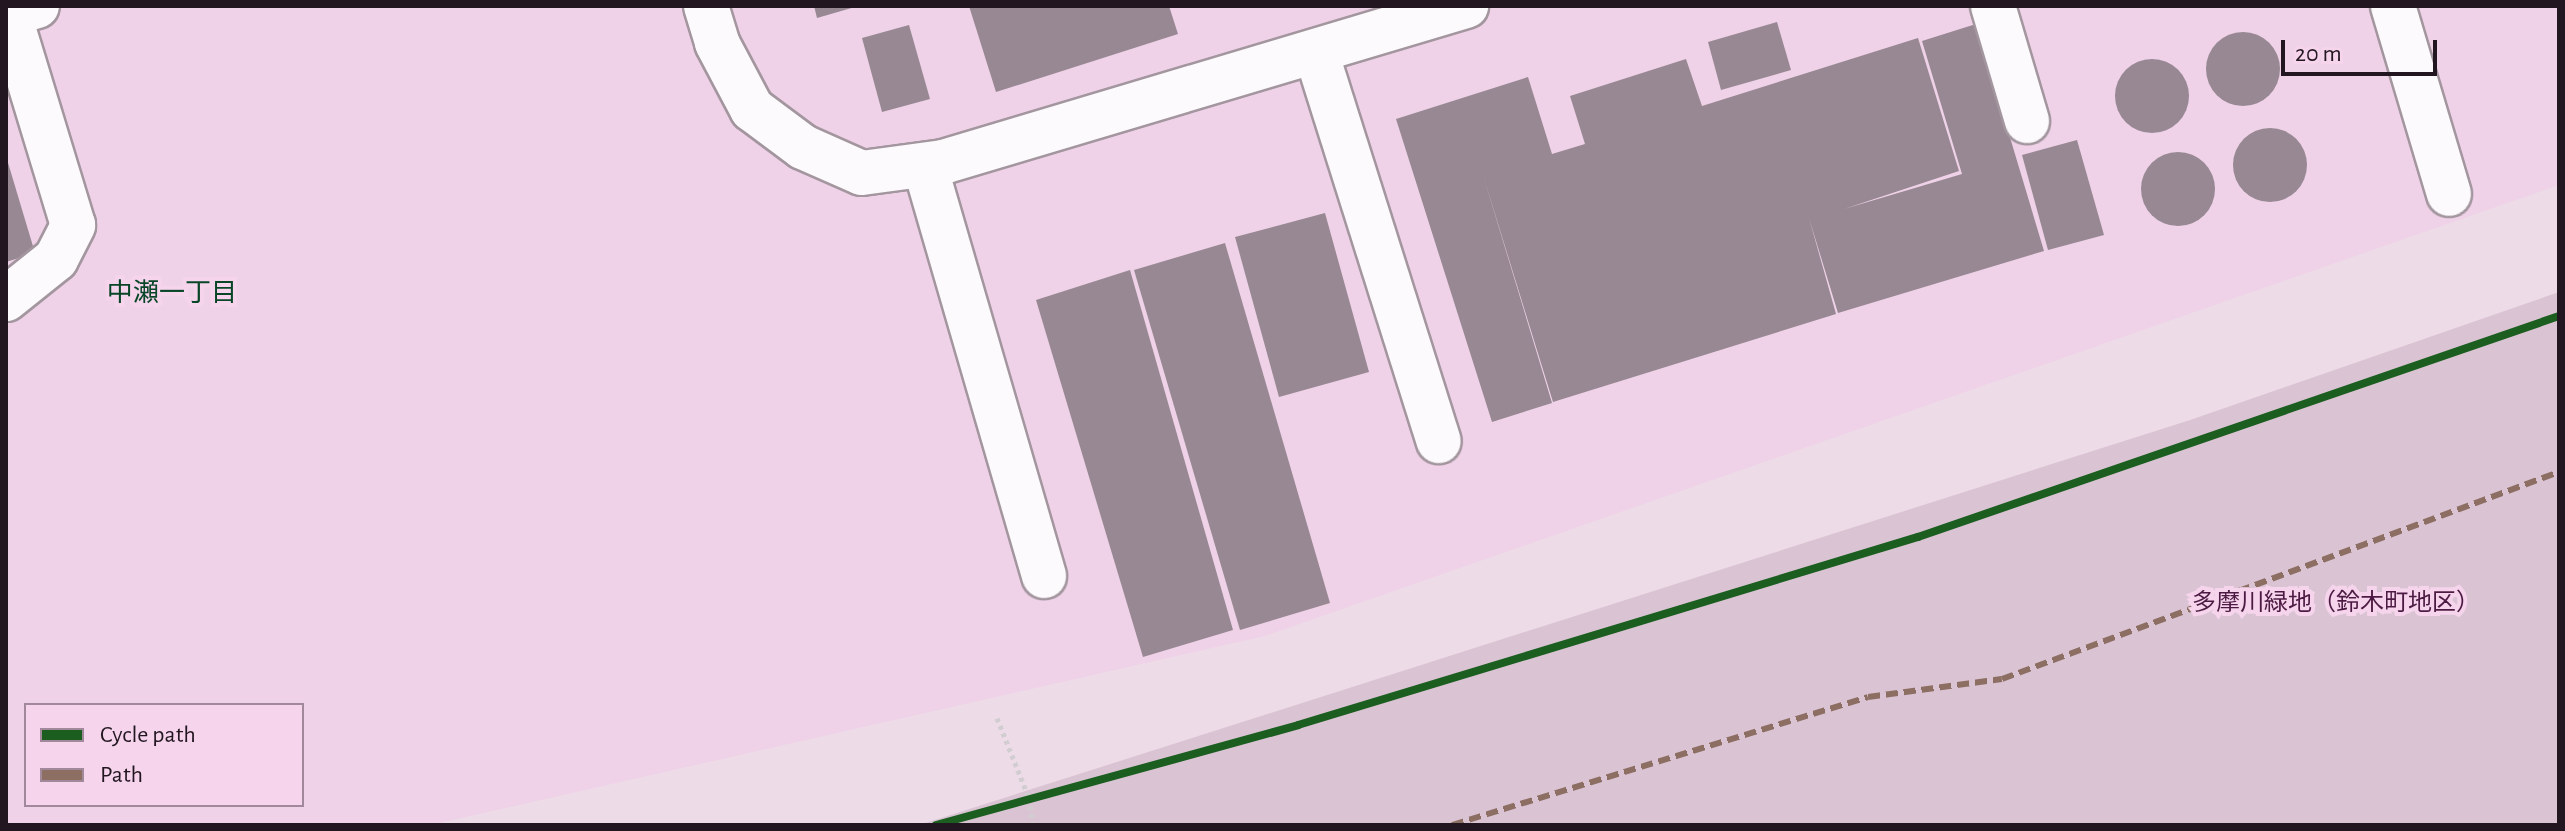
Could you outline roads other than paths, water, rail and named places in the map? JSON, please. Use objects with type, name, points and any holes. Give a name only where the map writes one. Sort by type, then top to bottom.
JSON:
[{"type":"lane","points":[[6,299],[56,259],[73,225],[9,14],[37,6]]},
{"type":"lane","points":[[706,6],[717,43],[752,109],[803,147],[862,173],[925,166],[1466,6]]},
{"type":"lane","points":[[1993,6],[2027,121]]},
{"type":"lane","points":[[2393,6],[2449,194]]},
{"type":"lane","points":[[1316,52],[1439,441]]},
{"type":"lane","points":[[925,166],[1044,576]]},
{"type":"district","name":"中瀬一丁目","points":[[172,294]]},
{"type":"park label","name":"多摩川緑地（鈴木町地区）","points":[[2336,604]]}]
